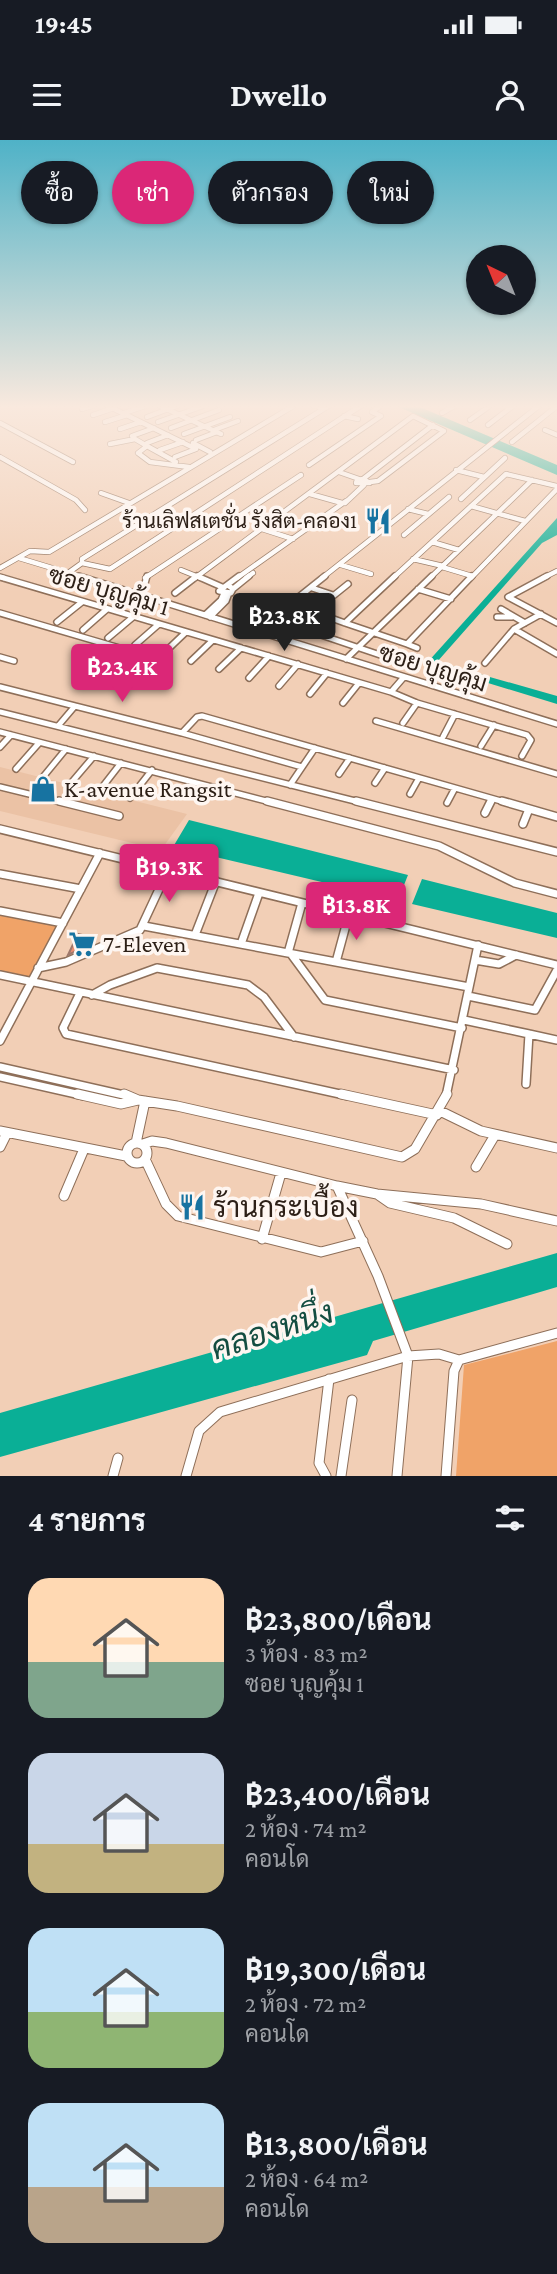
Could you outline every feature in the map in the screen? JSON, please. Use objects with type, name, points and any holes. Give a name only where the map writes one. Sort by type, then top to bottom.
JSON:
[{"type":"street","points":[[18,467],[76,500],[85,510]]},
{"type":"street","points":[[0,568],[32,551],[49,552],[188,467]]},
{"type":"street","points":[[68,572],[82,563],[82,559],[229,467]]},
{"type":"street","points":[[82,563],[110,569],[265,467]]},
{"type":"street","points":[[175,593],[345,467]]},
{"type":"street","points":[[227,590],[344,502],[362,481],[379,467]]},
{"type":"street","points":[[339,472],[370,482],[378,481],[396,467]]},
{"type":"street","points":[[256,631],[459,467]]},
{"type":"street","points":[[461,499],[495,467]]},
{"type":"street","points":[[511,474],[518,468]]},
{"type":"street","points":[[456,470],[484,477]]},
{"type":"street","points":[[345,623],[506,474],[557,487],[407,644]]},
{"type":"street","points":[[135,594],[144,587],[145,578],[149,574],[301,475]]},
{"type":"street","points":[[346,659],[532,480]]},
{"type":"street","points":[[101,494],[129,503]]},
{"type":"street","points":[[310,494],[344,502]]},
{"type":"street","points":[[404,535],[449,497]]},
{"type":"street","points":[[208,616],[226,601],[227,590],[344,502]]},
{"type":"street","points":[[471,506],[524,521]]},
{"type":"street","points":[[408,509],[428,514]]},
{"type":"street","points":[[262,529],[293,538]]},
{"type":"street","points":[[432,542],[459,550]]},
{"type":"street","name":"ซอย บุญคุ้ม","points":[[19,558],[557,724]]},
{"type":"street","points":[[413,559],[472,576]]},
{"type":"street","points":[[341,565],[371,574]]},
{"type":"street","points":[[181,570],[227,590]]},
{"type":"street","points":[[557,571],[508,596],[557,623]]},
{"type":"street","name":"ซอย บุญคุ้ม 1","points":[[0,577],[298,664],[527,735],[531,740],[522,756]]},
{"type":"street","points":[[292,629],[348,584]]},
{"type":"street","points":[[312,588],[334,596]]},
{"type":"street","points":[[418,589],[451,599]]},
{"type":"street","points":[[57,622],[82,602]]},
{"type":"street","points":[[289,606],[311,614]]},
{"type":"street","points":[[83,630],[107,609]]},
{"type":"street","points":[[501,609],[525,623]]},
{"type":"street","points":[[0,613],[140,654],[144,659],[132,674]]},
{"type":"street","points":[[485,663],[514,629],[541,614]]},
{"type":"street","points":[[108,638],[133,617]]},
{"type":"street","points":[[497,617],[514,617]]},
{"type":"street","points":[[331,618],[417,648]]},
{"type":"street","points":[[135,645],[159,624]]},
{"type":"street","points":[[514,629],[557,654]]},
{"type":"street","points":[[164,653],[186,632]]},
{"type":"street","points":[[315,633],[404,663]]},
{"type":"street","points":[[191,661],[213,640]]},
{"type":"street","points":[[219,669],[241,648]]},
{"type":"street","points":[[249,678],[269,656]]},
{"type":"street","points":[[0,657],[15,662]]},
{"type":"street","points":[[279,686],[298,664]]},
{"type":"street","points":[[310,694],[327,673]]},
{"type":"street","points":[[393,694],[404,677]]},
{"type":"street","points":[[343,703],[359,683]]},
{"type":"street","points":[[0,687],[302,766]]},
{"type":"street","points":[[403,723],[417,703]]},
{"type":"street","points":[[58,726],[75,706]]},
{"type":"street","points":[[0,712],[557,852]]},
{"type":"street","points":[[443,737],[456,714]]},
{"type":"street","points":[[182,733],[197,717],[202,716],[557,817]]},
{"type":"street","points":[[376,721],[557,774]]},
{"type":"street","points":[[481,746],[494,725]]},
{"type":"street","points":[[0,732],[447,849],[515,883],[557,894]]},
{"type":"street","points":[[0,747],[11,735]]},
{"type":"street","points":[[16,769],[39,743]]},
{"type":"street","points":[[290,785],[315,748]]},
{"type":"street","points":[[43,776],[66,749]]},
{"type":"street","points":[[71,783],[94,756]]},
{"type":"street","points":[[339,775],[350,758]]},
{"type":"street","points":[[100,790],[121,763]]},
{"type":"street","points":[[375,783],[385,768]]},
{"type":"street","points":[[130,798],[152,770]]},
{"type":"street","points":[[410,794],[419,778]]},
{"type":"street","points":[[0,787],[119,816]]},
{"type":"street","points":[[447,803],[455,788]]},
{"type":"street","points":[[485,813],[492,799]]},
{"type":"street","points":[[523,824],[529,809]]},
{"type":"street","points":[[0,829],[557,965]]},
{"type":"street","points":[[0,1041],[100,853]]},
{"type":"street","points":[[38,968],[66,962],[119,940],[144,926],[169,870]]},
{"type":"street","points":[[0,874],[81,889]]},
{"type":"street","points":[[195,935],[216,881]]},
{"type":"street","points":[[241,944],[259,893]]},
{"type":"street","points":[[290,954],[302,903]]},
{"type":"street","points":[[0,911],[63,923]]},
{"type":"street","points":[[335,962],[349,914]]},
{"type":"street","points":[[144,926],[335,962],[469,992],[535,1010],[557,970]]},
{"type":"street","points":[[0,1067],[124,1094],[142,1101],[402,1157],[412,1153],[439,1113],[454,1070],[478,945]]},
{"type":"street","points":[[290,954],[325,1000],[557,1040]]},
{"type":"street","points":[[475,960],[499,964],[516,955]]},
{"type":"street","points":[[92,995],[110,985],[157,968],[221,979],[258,990],[293,1037]]},
{"type":"street","points":[[0,975],[454,1070]]},
{"type":"street","points":[[80,993],[63,1028],[66,1034],[439,1113],[495,1135],[557,1147]]},
{"type":"street","points":[[0,1020],[10,1022]]},
{"type":"street","points":[[526,1084],[530,1034]]},
{"type":"street","points":[[0,1077],[121,1104],[142,1101]]},
{"type":"street","points":[[0,1147],[4,1132],[126,1156],[136,1162],[145,1158],[147,1152],[140,1144],[142,1101]]},
{"type":"street","points":[[476,1167],[495,1135]]},
{"type":"street","points":[[126,1156],[128,1148],[156,1141],[377,1194],[481,1204],[557,1221]]},
{"type":"street","points":[[64,1196],[84,1149]]},
{"type":"street","points":[[145,1158],[153,1169],[164,1200],[173,1213],[262,1239],[321,1252],[363,1241]]},
{"type":"street","points":[[262,1239],[281,1172]]},
{"type":"street","points":[[337,1186],[378,1276],[406,1352],[397,1476]]},
{"type":"street","points":[[377,1194],[386,1201],[433,1211],[467,1223],[508,1244]]},
{"type":"street","points":[[186,1476],[198,1432],[211,1416],[406,1352],[439,1353],[459,1360],[557,1333]]},
{"type":"street","points":[[446,1476],[454,1371],[459,1360]]},
{"type":"street","points":[[326,1476],[319,1464],[329,1379]]},
{"type":"street","points":[[341,1476],[352,1399]]},
{"type":"street","points":[[113,1476],[118,1458]]},
{"type":"shaded area","name":"K-avenue Rangsit","points":[[0,767],[187,814],[161,850],[0,811]]},
{"type":"shaded area","points":[[0,912],[60,923],[30,982],[0,976]]},
{"type":"shaded area","points":[[557,1341],[557,1476],[456,1476],[464,1365]]},
{"type":"water","points":[[539,467],[557,467],[557,475]]},
{"type":"water","points":[[557,518],[557,535],[542,543],[437,662],[557,696],[557,704],[426,664]]},
{"type":"water","points":[[189,820],[408,875],[398,900],[173,847]]},
{"type":"water","points":[[422,879],[557,913],[557,938],[412,904]]},
{"type":"water","points":[[557,1253],[557,1287],[373,1341],[367,1355],[0,1457],[0,1413]]},
{"type":"building","name":"7-Eleven","points":[[78,934],[95,938],[91,944],[68,955]]},
{"type":"place","name":"ร้านเลิฟสเตชั่น รังสิต-คลอง1","points":[[378,521]]},
{"type":"place","name":"K-avenue Rangsit","points":[[43,789]]},
{"type":"place","name":"7-Eleven","points":[[82,944]]},
{"type":"place","name":"ร้านกระเบื้อง","points":[[192,1207]]},
{"type":"water label","name":"คลองหนึ่ง","points":[[272,1330]]}]
